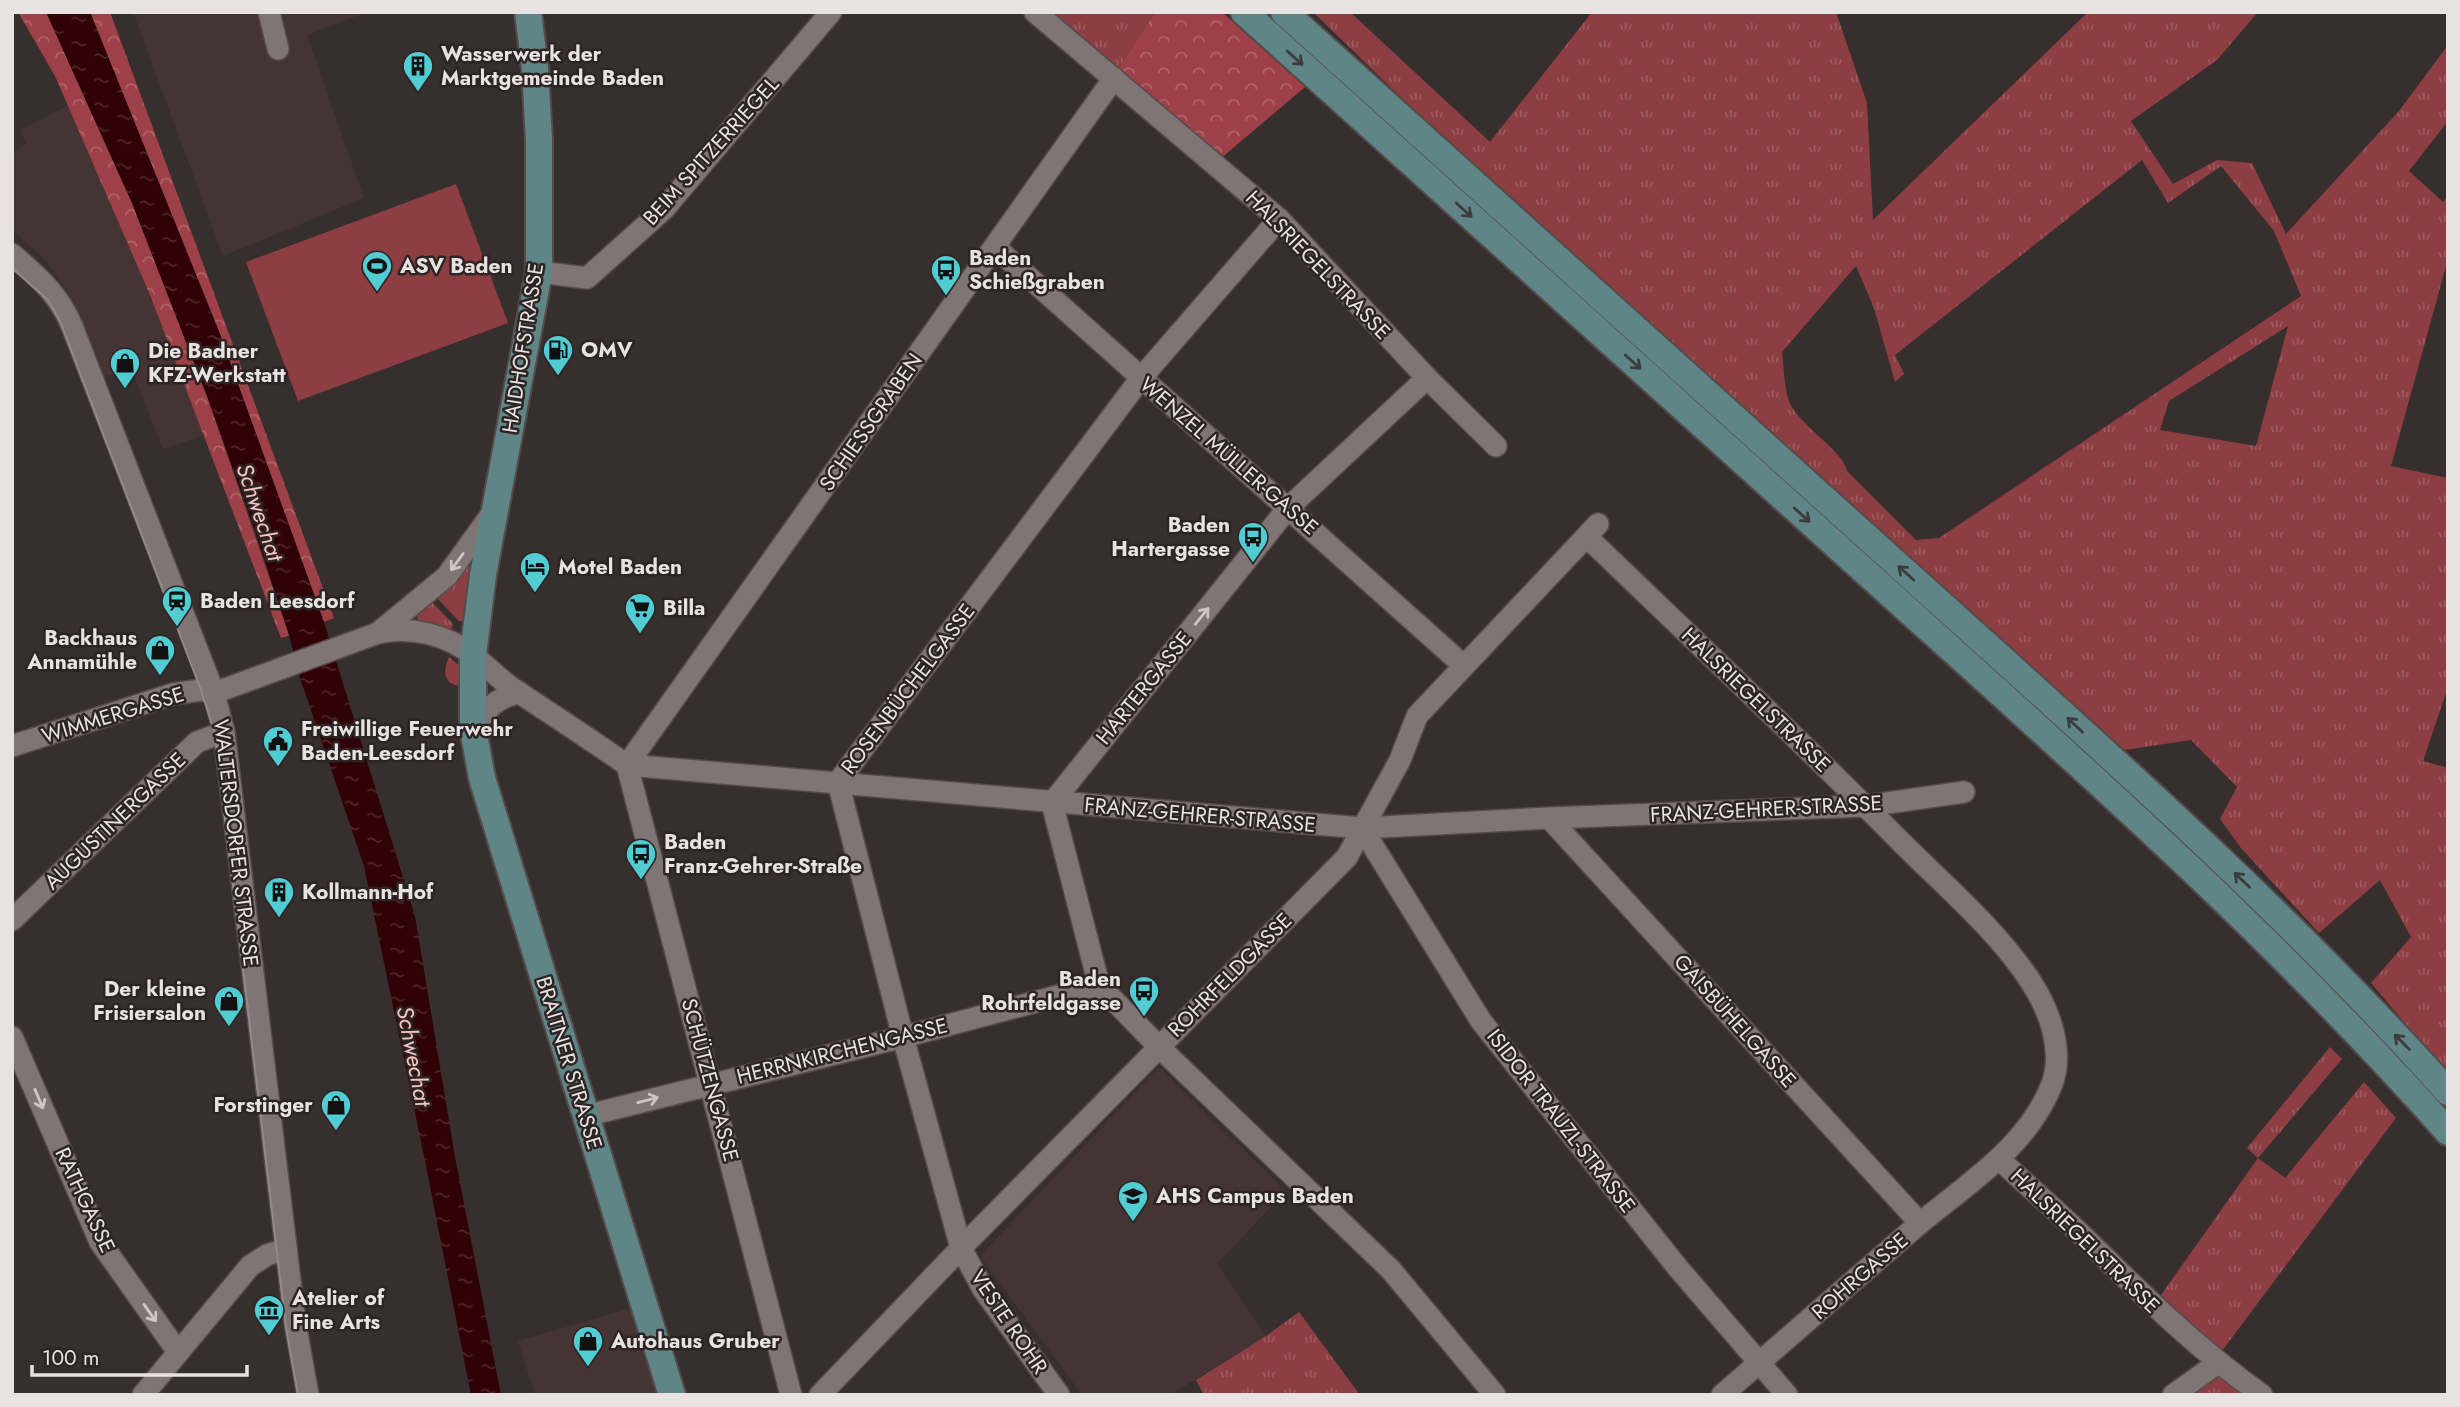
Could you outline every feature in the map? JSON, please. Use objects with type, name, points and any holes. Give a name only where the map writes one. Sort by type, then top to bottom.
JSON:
[{"type":"main road","name":"HAIDHOFSTRASSE","points":[[497,506],[539,272],[536,69],[528,12]]},
{"type":"main road","points":[[1244,12],[2100,784],[2242,917],[2397,1075],[2448,1132]]},
{"type":"main road","points":[[1284,12],[2100,748],[2246,884],[2448,1092]]},
{"type":"main road","name":"BRAITNER STRASSE","points":[[497,506],[483,575],[473,655],[473,729],[482,778],[672,1395]]},
{"type":"street","points":[[269,12],[278,48]]},
{"type":"street","name":"BEIM SPITZERRIEGEL","points":[[539,272],[587,278],[664,209],[831,12]]},
{"type":"street","name":"HALSRIEGELSTRASSE","points":[[1035,12],[1279,219],[1427,378],[1496,446]]},
{"type":"street","name":"SCHIESSGRABEN","points":[[627,765],[1114,78]]},
{"type":"street","name":"ROSENBÜCHELGASSE","points":[[961,1248],[903,1037],[838,782],[1141,378],[1279,219]]},
{"type":"street","name":"WENZEL MÜLLER-GASSE","points":[[995,247],[1463,665]]},
{"type":"street","name":"WALTERSDORFER STRASSE","points":[[12,254],[52,290],[65,310],[214,693],[224,732],[295,1322],[308,1395]]},
{"type":"street","name":"HARTERGASSE","points":[[1052,803],[1288,508],[1427,378]]},
{"type":"street","name":"HAIDHOFSTRASSE","points":[[378,634],[447,576],[497,506]]},
{"type":"street","name":"HALSRIEGELSTRASSE","points":[[1592,531],[2012,955],[2034,986],[2048,1015],[2058,1063],[2051,1087],[2032,1119],[1999,1159],[2085,1238],[2154,1307],[2218,1363],[2262,1395]]},
{"type":"street","name":"ROHRFELDGASSE","points":[[820,1395],[961,1248],[1347,857],[1400,760],[1417,716],[1592,531]]},
{"type":"street","points":[[214,693],[378,634],[396,629],[415,630],[451,643],[473,655],[497,678],[627,765]]},
{"type":"street","name":"WIMMERGASSE","points":[[12,746],[173,694],[201,690],[214,693]]},
{"type":"street","points":[[473,729],[496,700],[520,693]]},
{"type":"street","name":"AUGUSTINERGASSE","points":[[12,920],[197,742],[224,732]]},
{"type":"street","name":"FRANZ-GEHRER-STRASSE","points":[[627,765],[1362,828],[1866,806],[1964,792]]},
{"type":"street","name":"SCHÜTZENGASSE","points":[[627,765],[791,1395]]},
{"type":"street","points":[[1052,803],[1099,985],[1391,1270],[1495,1395]]},
{"type":"street","name":"GAISBÜHELGASSE","points":[[1549,818],[1920,1223]]},
{"type":"street","name":"ISIDOR TRAUZL-STRASSE","points":[[1362,828],[1481,1021],[1678,1268],[1787,1395]]},
{"type":"street","name":"HERRNKIRCHENGASSE","points":[[585,1116],[1099,985]]},
{"type":"street","name":"RATHGASSE","points":[[12,1037],[100,1242],[178,1352]]},
{"type":"street","name":"ROHRGASSE","points":[[1722,1395],[1920,1223],[1999,1159]]},
{"type":"street","name":"VESTE ROHR","points":[[961,1248],[984,1289],[1059,1395]]},
{"type":"street","points":[[142,1395],[250,1266],[267,1255],[286,1249]]},
{"type":"street","points":[[2173,1395],[2218,1363]]},
{"type":"shaded area","points":[[133,12],[367,12],[307,35],[364,198],[223,256]]},
{"type":"shaded area","points":[[68,105],[150,295],[204,435],[163,449],[131,368],[101,378],[69,294],[47,261],[12,230],[12,153],[26,143],[20,130]]},
{"type":"shaded area","name":"AHS Campus Baden","points":[[1159,1067],[1286,1191],[1217,1264],[1266,1336],[1170,1395],[1082,1395],[980,1256]]},
{"type":"shaded area","name":"Autohaus Gruber","points":[[631,1308],[658,1395],[535,1395],[518,1341]]},
{"type":"green space","points":[[18,12],[46,12],[132,203],[207,396],[289,635],[281,638],[150,295],[55,76]]},
{"type":"green space","points":[[90,12],[110,12],[334,618],[324,622],[220,334]]},
{"type":"green space","points":[[1051,12],[1155,12],[1118,69]]},
{"type":"green space","points":[[1155,12],[1222,12],[1305,87],[1220,159],[1118,69]]},
{"type":"green space","points":[[1313,12],[1350,12],[1490,142],[1592,12],[1836,12],[1867,103],[1873,220],[2088,12],[2258,12],[2217,60],[2131,121],[2173,184],[2217,160],[2252,163],[2286,234],[2399,111],[2448,45],[2448,121],[2409,171],[2443,202],[2448,196],[2448,259],[2391,466],[2448,478],[2448,687],[2423,761],[2448,768],[2448,1074],[2371,983],[2411,937],[2380,880],[2319,933],[2241,848],[2220,819],[2237,787],[2191,740],[2118,751],[1481,175]],"holes":[[[2142,160],[2168,203],[2221,166],[2274,231],[2301,296],[1939,538],[1916,540],[1847,471],[1838,455],[1794,410],[1786,390],[1782,352],[1856,266],[1874,308],[1895,382],[1904,374],[1895,355]],[[2288,326],[2256,446],[2160,430],[2169,401]]]},
{"type":"green space","name":"ASV Baden","points":[[456,184],[508,323],[298,401],[246,262]]},
{"type":"green space","points":[[467,563],[473,569],[466,622],[459,621],[435,596]]},
{"type":"green space","points":[[430,600],[453,624],[451,630],[418,620],[417,613]]},
{"type":"green space","points":[[449,657],[461,667],[464,686],[452,684],[446,678]]},
{"type":"green space","points":[[2330,1047],[2342,1059],[2258,1158],[2247,1148]]},
{"type":"green space","points":[[2364,1082],[2396,1118],[2219,1355],[2156,1302],[2258,1158],[2285,1178]]},
{"type":"green space","points":[[1299,1312],[1360,1395],[1204,1395],[1196,1380]]},
{"type":"green space","points":[[2219,1371],[2252,1395],[2189,1395]]},
{"type":"water","name":"Schwechat","points":[[46,12],[90,12],[220,334],[324,622],[415,916],[455,1157],[501,1395],[471,1395],[364,866],[300,678],[254,528],[207,396],[132,203]]},
{"type":"tram line","points":[[12,268],[48,300],[60,321],[201,690],[215,734],[286,1328],[298,1395]]},
{"type":"place","name":"Wasserwerk der Marktgemeinde Baden","points":[[418,93]]},
{"type":"place","name":"ASV Baden","points":[[377,293]]},
{"type":"place","name":"Baden Schießgraben","points":[[946,297]]},
{"type":"place","name":"OMV","points":[[558,377]]},
{"type":"place","name":"Die Badner KFZ-Werkstatt","points":[[125,390]]},
{"type":"place","name":"Baden Hartergasse","points":[[1253,564]]},
{"type":"place","name":"Motel Baden","points":[[535,594]]},
{"type":"place","name":"Baden Leesdorf","points":[[177,628]]},
{"type":"place","name":"Billa","points":[[640,635]]},
{"type":"place","name":"Backhaus Annamühle","points":[[160,677]]},
{"type":"place","name":"Freiwillige Feuerwehr Baden-Leesdorf","points":[[278,768]]},
{"type":"place","name":"Baden Franz-Gehrer-Straße","points":[[641,881]]},
{"type":"place","name":"Kollmann-Hof","points":[[279,919]]},
{"type":"place","name":"Baden Rohrfeldgasse","points":[[1144,1018]]},
{"type":"place","name":"Der kleine Frisiersalon","points":[[229,1028]]},
{"type":"place","name":"Forstinger","points":[[336,1132]]},
{"type":"place","name":"AHS Campus Baden","points":[[1133,1223]]},
{"type":"place","name":"Atelier of Fine Arts","points":[[269,1337]]},
{"type":"place","name":"Autohaus Gruber","points":[[588,1368]]}]
